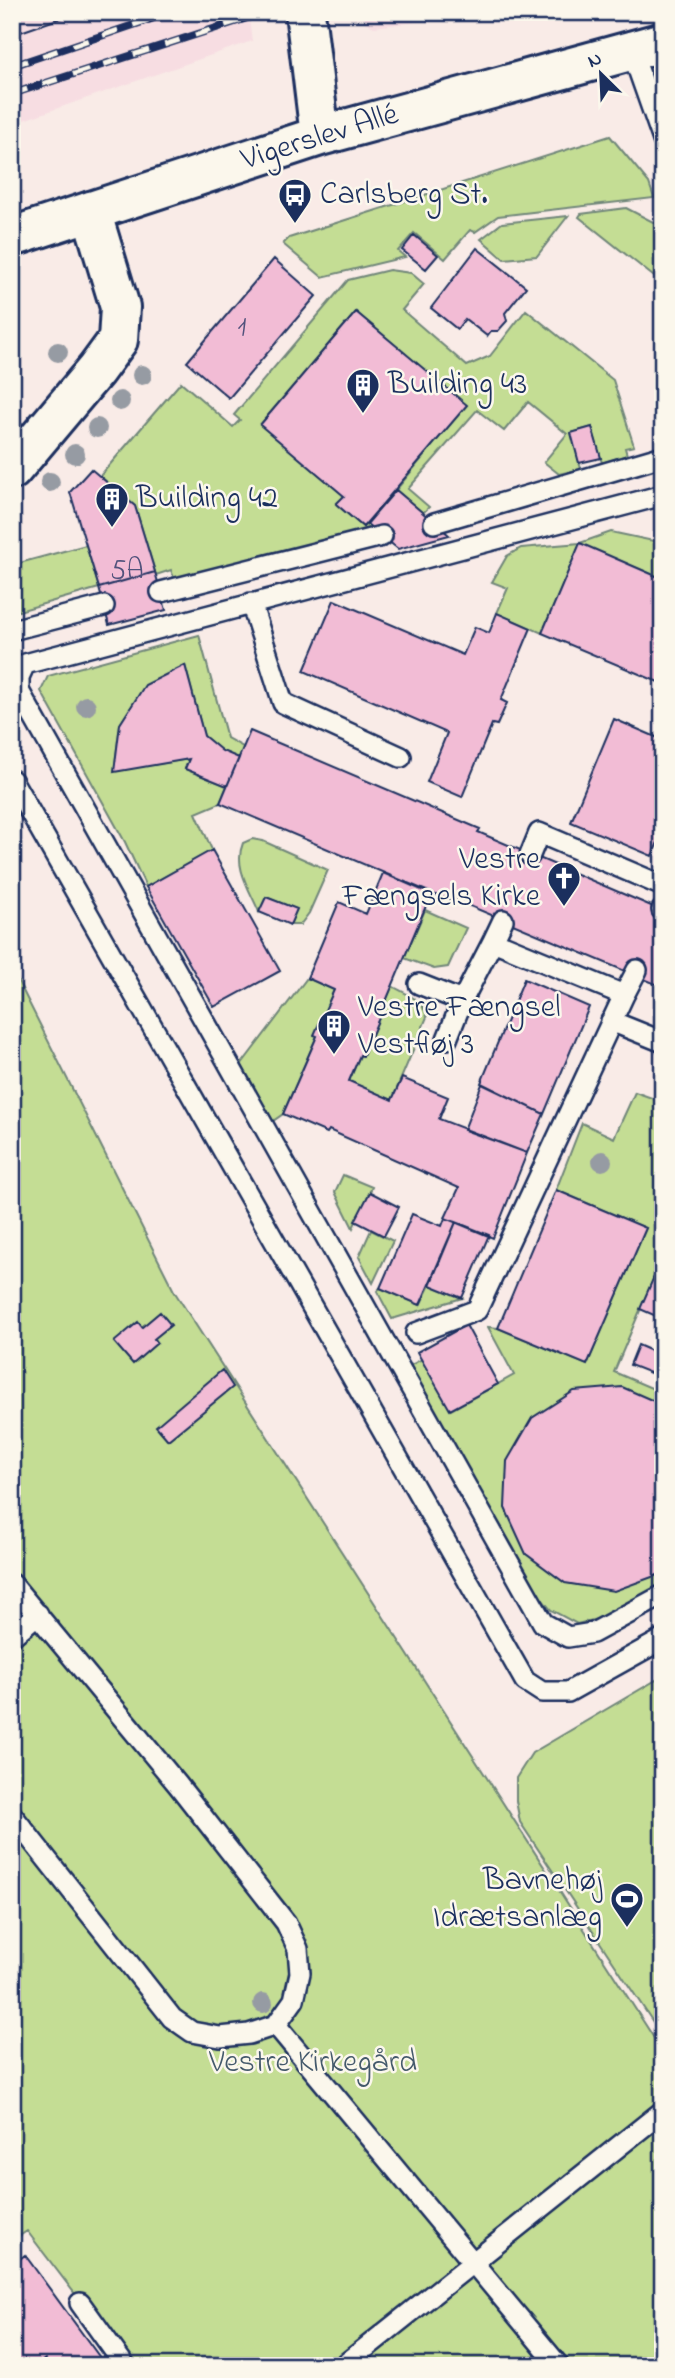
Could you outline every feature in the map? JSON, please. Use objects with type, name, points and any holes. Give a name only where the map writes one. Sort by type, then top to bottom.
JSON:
[{"type":"street","points":[[305,12],[320,136]]},
{"type":"street","name":"Vigerslev Allé","points":[[12,237],[320,136],[647,46]]},
{"type":"street","points":[[12,470],[118,340],[120,307],[90,211]]},
{"type":"lane","name":"Vigerslev Allé","points":[[647,46],[662,134]]},
{"type":"lane","points":[[434,523],[663,456]]},
{"type":"lane","points":[[663,495],[24,664],[19,677],[19,691],[543,1623],[568,1637],[593,1633],[663,1595]]},
{"type":"lane","points":[[161,592],[382,536]]},
{"type":"lane","points":[[251,603],[283,703],[401,757]]},
{"type":"lane","points":[[12,630],[104,606]]},
{"type":"lane","points":[[12,780],[525,1681],[542,1692],[568,1692],[663,1640]]},
{"type":"lane","points":[[530,855],[539,832],[663,886]]},
{"type":"lane","points":[[447,1039],[462,1001],[503,920]]},
{"type":"lane","points":[[493,941],[624,995]]},
{"type":"lane","points":[[416,1333],[477,1310],[637,970]]},
{"type":"lane","points":[[419,984],[462,1001]]},
{"type":"lane","points":[[611,1021],[663,1042]]},
{"type":"lane","points":[[12,1584],[178,1785],[286,1923],[298,1949],[300,1973],[294,2000],[276,2025],[249,2034],[220,2037],[192,2032],[172,2018],[12,1815]]},
{"type":"lane","points":[[12,1636],[37,1614]]},
{"type":"lane","points":[[276,2025],[559,2366]]},
{"type":"lane","points":[[343,2366],[663,2110]]},
{"type":"lane","points":[[80,2303],[125,2366]]},
{"type":"shaded area","points":[[12,12],[248,12],[252,41],[12,124]]},
{"type":"shaded area","points":[[364,12],[452,12],[416,22],[374,27],[365,22]]},
{"type":"green space","points":[[610,136],[649,183],[654,198],[498,216],[475,232],[470,230],[445,259],[414,233],[398,251],[405,257],[322,277],[283,244],[289,238]]},
{"type":"green space","points":[[626,208],[663,227],[663,284],[579,217],[581,214]]},
{"type":"green space","points":[[568,216],[537,256],[504,259],[481,239],[502,223]]},
{"type":"green space","points":[[389,270],[411,273],[424,284],[402,310],[467,366],[490,356],[526,310],[613,380],[634,446],[625,448],[627,455],[602,463],[592,427],[572,433],[581,469],[559,474],[544,462],[567,434],[528,402],[504,431],[477,410],[408,489],[429,507],[423,513],[396,490],[466,405],[356,312],[260,425],[344,496],[337,505],[363,527],[367,524],[375,531],[175,581],[171,570],[156,575],[135,506],[100,476],[181,382],[233,427],[240,420],[234,415],[348,280]]},
{"type":"green space","points":[[611,532],[663,543],[663,579],[580,544],[542,633],[497,613],[508,588],[492,582],[507,556],[521,548],[580,543]]},
{"type":"green space","points":[[86,545],[99,588],[12,613],[12,565]]},
{"type":"green space","points":[[199,635],[227,738],[243,747],[239,758],[222,751],[204,736],[185,665],[145,686],[120,724],[114,771],[189,759],[185,769],[227,786],[220,803],[196,813],[212,850],[146,887],[125,842],[41,691],[48,676]]},
{"type":"green space","points":[[252,839],[263,841],[328,870],[309,913],[300,925],[290,925],[296,909],[266,897],[259,912],[241,870],[240,861],[243,843]]},
{"type":"green space","points":[[425,910],[466,928],[448,967],[434,969],[404,958]]},
{"type":"green space","name":"Vestre Kirkegård","points":[[12,969],[174,1291],[663,2052],[663,2366],[130,2366],[27,2231],[12,2241]]},
{"type":"green space","points":[[307,978],[334,990],[283,1114],[273,1121],[241,1065]]},
{"type":"green space","points":[[392,986],[418,1002],[427,1017],[392,1100],[349,1081],[360,1055],[363,1056]]},
{"type":"green space","points":[[635,1092],[663,1102],[663,1256],[614,1372],[663,1393],[663,1586],[613,1615],[577,1624],[551,1610],[518,1570],[404,1369],[422,1359],[451,1410],[514,1375],[488,1327],[498,1328],[587,1365],[646,1228],[556,1190],[582,1123],[614,1138]]},
{"type":"green space","points":[[343,1175],[372,1187],[353,1228],[335,1192]]},
{"type":"green space","points":[[371,1230],[393,1241],[373,1283],[359,1257]]},
{"type":"green space","points":[[430,1285],[462,1298],[392,1319],[377,1291],[380,1288],[420,1305]]},
{"type":"green space","name":"Bavnehøj Idrætsanlæg","points":[[663,1676],[663,2037],[520,1822],[516,1778],[532,1753]]},
{"type":"building","points":[[414,235],[438,255],[426,269],[402,250]]},
{"type":"building","points":[[477,248],[526,287],[505,313],[507,321],[498,331],[491,331],[487,336],[465,319],[457,329],[431,308]]},
{"type":"building","points":[[274,259],[316,296],[229,398],[187,362]]},
{"type":"building","name":"Building 43","points":[[356,312],[467,405],[363,527],[336,504],[344,496],[260,425]]},
{"type":"building","points":[[592,427],[601,458],[579,463],[571,433]]},
{"type":"building","name":"Building 42","points":[[91,469],[135,506],[155,572],[99,588],[70,492]]},
{"type":"building","points":[[396,490],[449,535],[398,549],[367,524]]},
{"type":"building","points":[[580,543],[663,579],[663,684],[542,633]]},
{"type":"building","points":[[155,572],[166,610],[109,625],[99,588]]},
{"type":"building","points":[[334,600],[463,655],[475,627],[489,633],[497,613],[531,628],[501,700],[507,703],[497,725],[492,724],[462,797],[427,782],[447,733],[304,671]]},
{"type":"building","points":[[185,665],[204,736],[222,751],[239,758],[227,786],[185,769],[189,759],[114,772],[120,724],[145,685]]},
{"type":"building","points":[[614,719],[663,740],[663,831],[652,856],[571,822]]},
{"type":"building","points":[[250,731],[663,911],[663,987],[451,898],[450,901],[220,803]]},
{"type":"building","points":[[212,850],[280,971],[214,1007],[146,887]]},
{"type":"building","name":"Vestre Fængsel Vestfløj 3","points":[[383,873],[431,894],[363,1056],[360,1055],[349,1081],[392,1100],[402,1078],[448,1097],[439,1119],[527,1153],[493,1238],[445,1218],[459,1188],[329,1130],[327,1133],[283,1114],[334,990],[307,978],[339,902],[366,914]]},
{"type":"building","points":[[266,897],[297,909],[290,925],[259,912]]},
{"type":"building","points":[[524,979],[589,1007],[544,1114],[481,1083]]},
{"type":"building","points":[[482,1084],[544,1114],[527,1153],[464,1130]]},
{"type":"building","points":[[556,1190],[646,1228],[587,1365],[498,1328]]},
{"type":"building","points":[[370,1192],[399,1207],[384,1236],[355,1221]]},
{"type":"building","points":[[412,1214],[442,1226],[445,1218],[456,1222],[420,1305],[380,1288]]},
{"type":"building","points":[[456,1222],[489,1235],[462,1298],[430,1285]]},
{"type":"building","points":[[663,1256],[663,1319],[640,1309]]},
{"type":"building","points":[[160,1312],[171,1325],[154,1339],[157,1343],[133,1364],[114,1342],[138,1322],[142,1327]]},
{"type":"building","points":[[466,1325],[498,1384],[450,1410],[417,1352]]},
{"type":"building","points":[[638,1345],[663,1356],[663,1378],[630,1365]]},
{"type":"building","points":[[222,1370],[233,1387],[168,1440],[156,1426]]},
{"type":"building","points":[[622,1387],[663,1405],[663,1573],[614,1591],[565,1583],[526,1554],[505,1508],[507,1461],[532,1418],[574,1391]]},
{"type":"building","points":[[25,2255],[106,2366],[50,2366],[45,2359],[36,2366],[23,2366],[12,2352],[12,2265]]},
{"type":"tram line","points":[[12,35],[78,12]]},
{"type":"railway","points":[[12,66],[172,12]]},
{"type":"railway","points":[[12,94],[266,12]]},
{"type":"place","name":"Carlsberg St.","points":[[295,225]]},
{"type":"place","name":"Building 43","points":[[363,415]]},
{"type":"place","name":"Building 42","points":[[112,529]]},
{"type":"place","name":"Vestre Fængsels Kirke","points":[[564,908]]},
{"type":"place","name":"Vestre Fængsel Vestfløj 3","points":[[334,1056]]},
{"type":"place","name":"Bavnehøj Idrætsanlæg","points":[[627,1929]]}]
